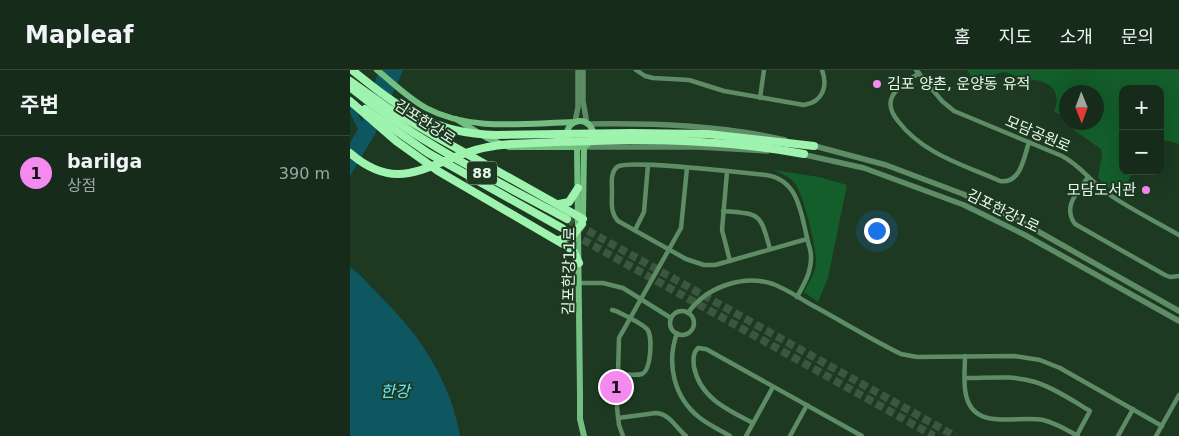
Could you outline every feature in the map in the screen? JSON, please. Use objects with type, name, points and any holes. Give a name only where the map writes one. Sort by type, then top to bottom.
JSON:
[{"type":"highway","points":[[352,70],[395,103],[422,119],[462,132],[558,138],[708,134],[814,146]]},
{"type":"highway","points":[[350,81],[400,119],[559,204],[581,222],[568,238],[559,240]]},
{"type":"highway","name":"김포한강로","points":[[350,87],[400,119],[432,145],[567,219]]},
{"type":"highway","name":"김포한강로","points":[[350,97],[396,137],[562,228]]},
{"type":"highway","points":[[350,102],[452,180],[559,240],[574,252],[579,263]]},
{"type":"highway","points":[[631,136],[712,141],[804,154]]},
{"type":"highway","points":[[350,153],[375,169],[400,174],[426,169],[492,146],[558,138]]},
{"type":"highway","points":[[559,204],[569,202],[578,188]]},
{"type":"main road","points":[[377,70],[434,112],[456,119],[481,123],[583,122],[587,124],[592,133],[590,141],[581,147],[509,147],[487,138],[456,119]]},
{"type":"main road","points":[[575,122],[569,128],[568,136],[572,143],[581,147]]},
{"type":"main road","name":"김포한강11로","points":[[581,147],[578,188],[581,222],[579,263],[580,419],[584,436]]},
{"type":"main road","name":"김포한강11로","points":[[580,395],[582,283],[581,147]]},
{"type":"street","points":[[575,122],[578,107],[578,70]]},
{"type":"street","points":[[583,70],[583,101],[587,124]]},
{"type":"street","points":[[636,70],[649,78],[690,80],[724,91],[799,105],[813,103],[821,96],[825,82],[822,70]]},
{"type":"street","points":[[760,98],[764,70]]},
{"type":"street","points":[[917,72],[894,94],[891,99],[891,110],[909,133],[934,152],[1006,182],[1018,174],[1029,142]]},
{"type":"street","name":"모담공원로","points":[[917,72],[942,101],[954,110],[1070,160],[1115,198],[1179,235]]},
{"type":"street","name":"김포한강1로","points":[[587,124],[641,124],[720,128],[753,132],[886,164],[998,210],[1179,311]]},
{"type":"street","name":"김포한강1로","points":[[581,147],[699,147],[804,154],[881,173],[964,205],[1025,235],[1179,321]]},
{"type":"street","points":[[635,230],[644,212],[648,165]]},
{"type":"street","points":[[797,297],[807,279],[812,256],[796,196],[786,182],[774,176],[648,165],[620,166],[614,171],[612,177],[612,211],[618,221],[686,259],[704,265],[715,265],[807,238]]},
{"type":"street","points":[[623,436],[618,418],[619,338],[683,223],[687,168]]},
{"type":"street","points":[[727,172],[722,230],[730,260]]},
{"type":"street","points":[[1088,177],[1071,201],[1070,214],[1075,224],[1165,275],[1170,277],[1179,276]]},
{"type":"street","points":[[723,211],[748,213],[758,217],[762,221],[770,249]]},
{"type":"street","points":[[688,313],[698,301],[718,288],[744,281],[773,284],[901,354],[917,357],[1019,356],[1046,362],[1060,368],[1162,426]]},
{"type":"street","points":[[582,283],[613,285],[623,288],[672,318]]},
{"type":"street","points":[[612,310],[644,327],[649,333],[649,365],[643,374],[618,374]]},
{"type":"street","points":[[676,312],[688,313],[694,321],[693,328],[688,333],[677,333],[671,326],[672,318],[676,312]]},
{"type":"street","points":[[677,333],[673,347],[672,365],[678,391],[694,414],[704,422],[730,436]]},
{"type":"street","points":[[753,423],[720,405],[706,392],[695,371],[694,361],[698,348],[704,348],[862,436]]},
{"type":"street","points":[[965,356],[965,378],[967,399],[972,408],[981,416],[994,420],[1042,420],[1078,436],[1090,412],[1037,383],[1022,379],[965,378]]},
{"type":"street","points":[[746,436],[773,387]]},
{"type":"street","points":[[1156,436],[1179,395]]},
{"type":"street","points":[[790,436],[806,405]]},
{"type":"street","points":[[1118,436],[1133,409]]},
{"type":"street","points":[[618,418],[659,413],[670,419],[686,436]]},
{"type":"green space","points":[[967,70],[1179,70],[1179,144],[1164,140],[1164,85],[1119,85],[1119,175],[1131,175],[1123,197],[1098,178],[1102,155],[1101,149],[1074,130],[1104,130],[1104,85],[1059,85],[1059,114],[1054,112],[1057,102],[1055,93],[1045,83],[1004,72],[979,80],[971,76]]},
{"type":"green space","points":[[774,170],[819,177],[847,185],[828,278],[818,302],[804,292],[813,275],[816,257],[803,201],[794,182]]},
{"type":"water","points":[[379,70],[403,70],[375,134],[350,176],[350,143],[358,129],[350,113],[350,99],[362,122]]},
{"type":"water","name":"한강","points":[[350,267],[396,312],[424,349],[438,372],[449,397],[458,423],[460,436],[350,436]]},
{"type":"tunnel","points":[[567,219],[955,436]]},
{"type":"tunnel","points":[[562,228],[934,436]]},
{"type":"place","name":"김포 양촌, 운양동 유적","points":[[877,84]]},
{"type":"place","name":"모담도서관","points":[[1146,190]]},
{"type":"place","name":"barilga","points":[[616,387]]}]
